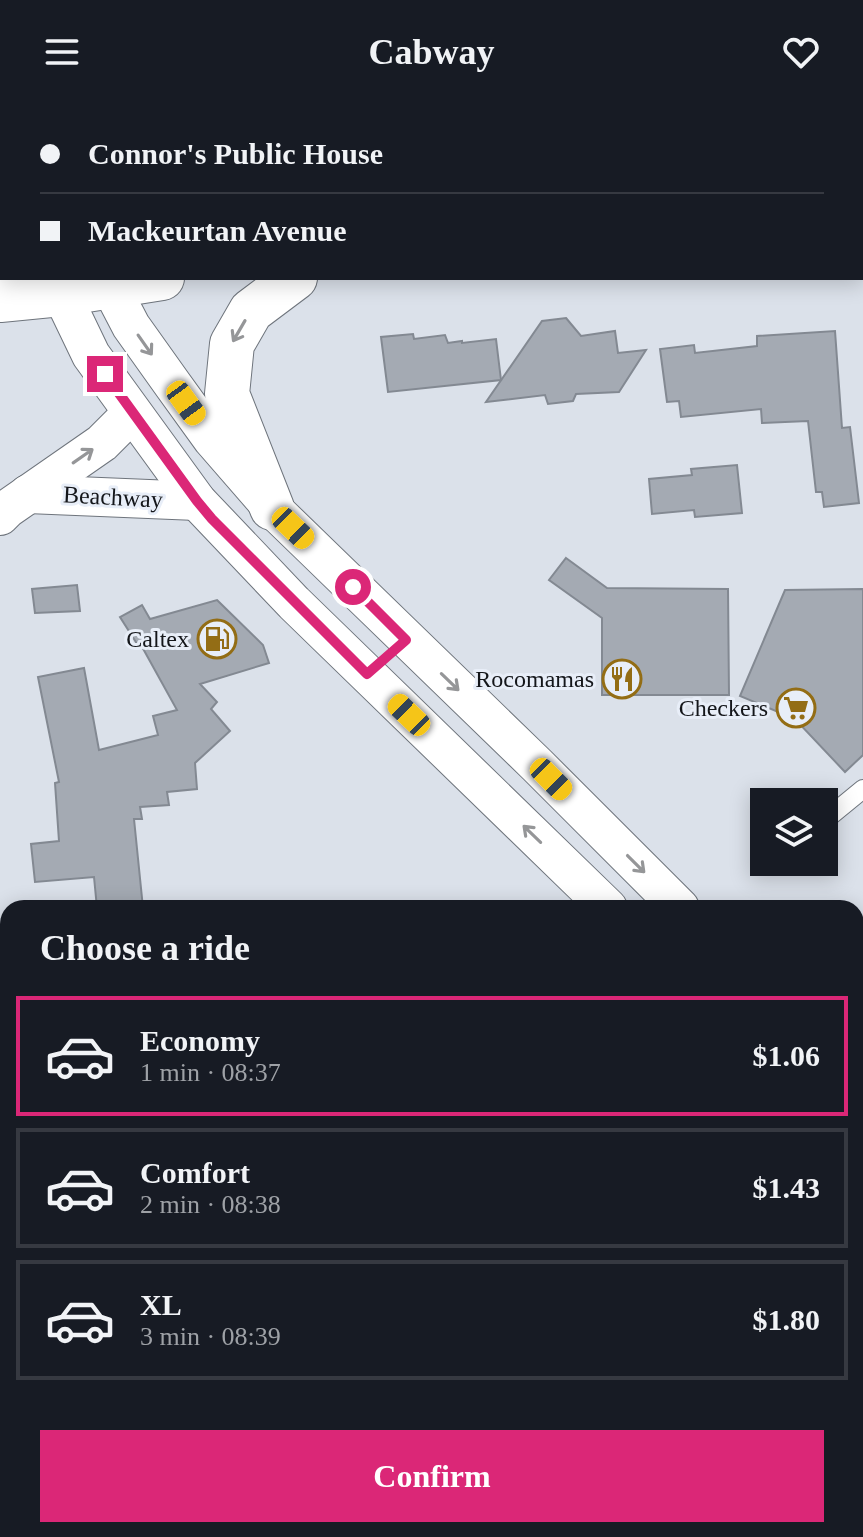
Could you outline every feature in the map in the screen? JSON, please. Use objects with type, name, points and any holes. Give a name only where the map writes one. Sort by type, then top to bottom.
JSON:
[{"type":"street","points":[[0,300],[57,286],[135,280]]},
{"type":"street","points":[[272,508],[227,394],[232,344],[251,311],[292,280]]},
{"type":"street","points":[[108,282],[131,326],[212,439],[272,508],[672,900]]},
{"type":"street","points":[[57,286],[91,355],[197,501],[294,603],[600,900]]},
{"type":"street","name":"Beachway","points":[[14,505],[102,443],[132,413]]},
{"type":"street","name":"Beachway","points":[[14,505],[197,501]]},
{"type":"street","points":[[367,674],[406,640]]},
{"type":"lane","points":[[838,810],[863,789]]},
{"type":"building","points":[[566,318],[581,336],[615,331],[618,353],[646,350],[619,392],[576,394],[573,401],[548,404],[545,395],[486,402],[542,321]]},
{"type":"building","points":[[835,331],[842,428],[850,427],[859,503],[824,507],[822,492],[816,492],[808,421],[762,423],[761,409],[681,417],[679,401],[667,402],[660,349],[694,345],[695,353],[757,346],[757,336]]},
{"type":"building","points":[[413,334],[414,339],[445,335],[448,343],[496,339],[501,380],[388,392],[381,337]]},
{"type":"building","points":[[737,465],[742,513],[695,517],[694,510],[652,514],[649,479],[692,475],[691,469]]},
{"type":"building","points":[[566,558],[607,588],[728,589],[729,695],[602,695],[602,618],[549,580]]},
{"type":"building","points":[[77,585],[80,611],[35,613],[32,589]]},
{"type":"building","points":[[863,589],[863,755],[845,772],[795,719],[740,696],[785,590]]},
{"type":"building","points":[[217,600],[263,645],[269,663],[200,684],[217,702],[211,709],[230,731],[195,763],[197,789],[167,792],[169,805],[140,807],[142,819],[134,819],[142,900],[96,900],[94,877],[35,882],[31,844],[59,841],[55,783],[59,782],[38,677],[84,668],[99,750],[158,735],[153,716],[177,710],[141,645],[139,647],[120,617],[142,605],[150,619]]},
{"type":"place","name":"Caltex","points":[[217,639]]},
{"type":"place","name":"Rocomamas","points":[[622,679]]},
{"type":"place","name":"Checkers","points":[[796,708]]},
{"type":"route","points":[[105,374],[212,519],[367,674],[406,640],[353,587]]}]
